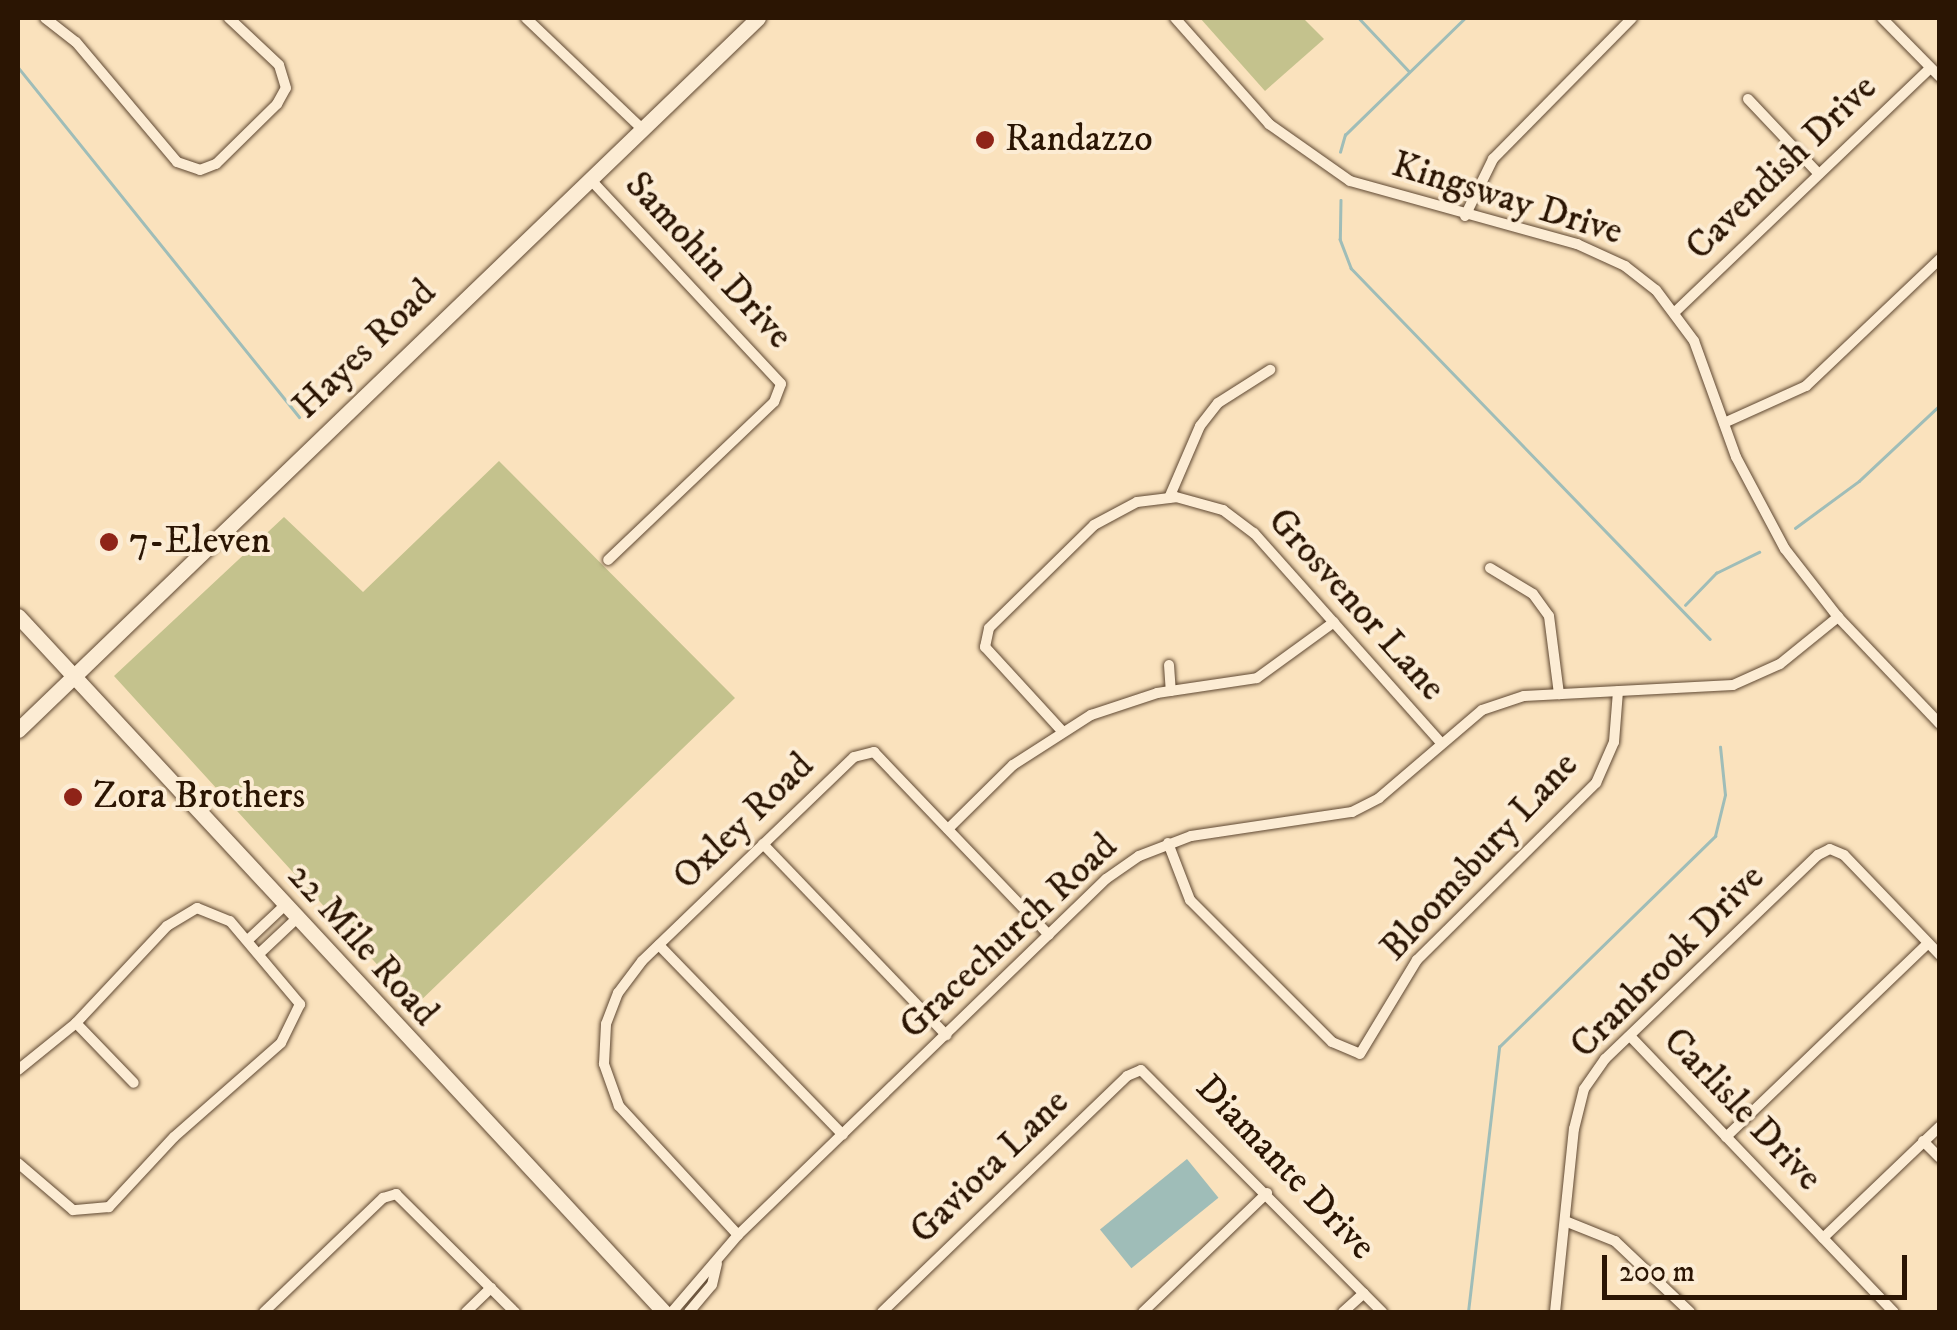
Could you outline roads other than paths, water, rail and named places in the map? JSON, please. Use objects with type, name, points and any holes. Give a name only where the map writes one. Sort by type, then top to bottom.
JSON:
[{"type":"main road","name":"Hayes Road","points":[[18,730],[758,18]]},
{"type":"main road","name":"22 Mile Road","points":[[18,616],[295,920],[664,1312]]},
{"type":"street","points":[[45,18],[76,42],[177,162],[200,170],[216,164],[278,104],[286,88],[279,65],[229,18]]},
{"type":"street","points":[[526,18],[642,129]]},
{"type":"street","name":"Kingsway Drive","points":[[1175,18],[1269,124],[1315,160],[1377,191],[1596,251],[1636,274],[1675,312],[1774,530],[1838,617],[1938,719]]},
{"type":"street","points":[[1465,216],[1493,159],[1632,18]]},
{"type":"street","points":[[1882,18],[1940,77]]},
{"type":"street","name":"Cavendish Drive","points":[[1675,312],[1930,68]]},
{"type":"street","points":[[1748,99],[1818,174]]},
{"type":"street","name":"Samohin Drive","points":[[590,180],[781,384],[774,402],[608,560]]},
{"type":"street","points":[[1724,423],[1806,386],[1940,259]]},
{"type":"street","points":[[1062,731],[995,660],[984,639],[1094,525],[1138,502],[1169,498],[1200,426],[1218,403],[1270,370]]},
{"type":"street","name":"Grosvenor Lane","points":[[1169,498],[1215,506],[1245,525],[1439,741]]},
{"type":"street","points":[[1490,568],[1533,594],[1549,616],[1559,694]]},
{"type":"street","name":"Gracechurch Road","points":[[672,1312],[738,1236],[1116,871],[1168,843],[1352,812],[1378,798],[1439,741],[1482,710],[1559,694],[1733,684],[1780,664],[1838,617]]},
{"type":"street","points":[[1049,934],[948,829],[1013,765],[1062,731],[1105,710],[1171,691],[1257,678],[1334,622]]},
{"type":"street","points":[[1169,665],[1171,691]]},
{"type":"street","name":"Bloomsbury Lane","points":[[1168,843],[1190,900],[1332,1042],[1360,1054],[1416,960],[1596,783],[1614,742],[1618,691]]},
{"type":"street","name":"Oxley Road","points":[[738,1236],[630,1123],[606,1075],[604,1037],[612,1005],[659,945],[854,756],[874,752],[948,829]]},
{"type":"street","points":[[763,844],[946,1034]]},
{"type":"street","name":"Cranbrook Drive","points":[[1555,1312],[1580,1100],[1598,1068],[1630,1036],[1830,849],[1844,855],[1928,943]]},
{"type":"street","points":[[249,939],[283,907]]},
{"type":"street","points":[[18,1070],[76,1023],[167,926],[197,908],[218,913],[249,939],[295,993],[300,1012],[281,1043],[174,1137],[109,1206],[84,1214],[58,1202],[18,1163]]},
{"type":"street","points":[[261,952],[295,920]]},
{"type":"street","points":[[1726,1137],[1928,943],[1940,955]]},
{"type":"street","points":[[659,945],[843,1135]]},
{"type":"street","points":[[76,1023],[134,1083]]},
{"type":"street","name":"Carlisle Drive","points":[[1630,1036],[1894,1312]]},
{"type":"street","name":"Diamante Drive","points":[[1141,1070],[1382,1312]]},
{"type":"street","name":"Gaviota Lane","points":[[882,1312],[1127,1076],[1141,1070]]},
{"type":"street","points":[[1823,1238],[1940,1126]]},
{"type":"street","points":[[1924,1141],[1940,1158]]},
{"type":"street","points":[[1143,1312],[1267,1193]]},
{"type":"street","points":[[264,1312],[383,1198],[396,1194],[515,1312]]},
{"type":"street","points":[[1565,1221],[1615,1242],[1690,1312]]},
{"type":"street","name":"Gracechurch Road","points":[[688,1312],[712,1284],[717,1263]]},
{"type":"street","points":[[466,1312],[491,1288]]},
{"type":"street","points":[[1343,1312],[1364,1294]]},
{"type":"water","points":[[1187,1159],[1218,1198],[1131,1268],[1100,1229]]},
{"type":"waterway","points":[[1359,18],[1409,71]]},
{"type":"waterway","points":[[1340,152],[1345,135],[1465,18]]},
{"type":"waterway","points":[[18,67],[299,417]]},
{"type":"waterway","points":[[1341,200],[1340,239],[1351,268],[1710,639]]},
{"type":"waterway","points":[[1795,528],[1859,481],[1940,405]]},
{"type":"waterway","points":[[1685,605],[1716,573],[1759,552]]},
{"type":"waterway","points":[[1468,1312],[1499,1047],[1715,836],[1725,795],[1720,747]]},
{"type":"place","name":"Randazzo","points":[[985,140]]},
{"type":"place","name":"7-Eleven","points":[[109,542]]},
{"type":"place","name":"Zora Brothers","points":[[73,797]]}]
